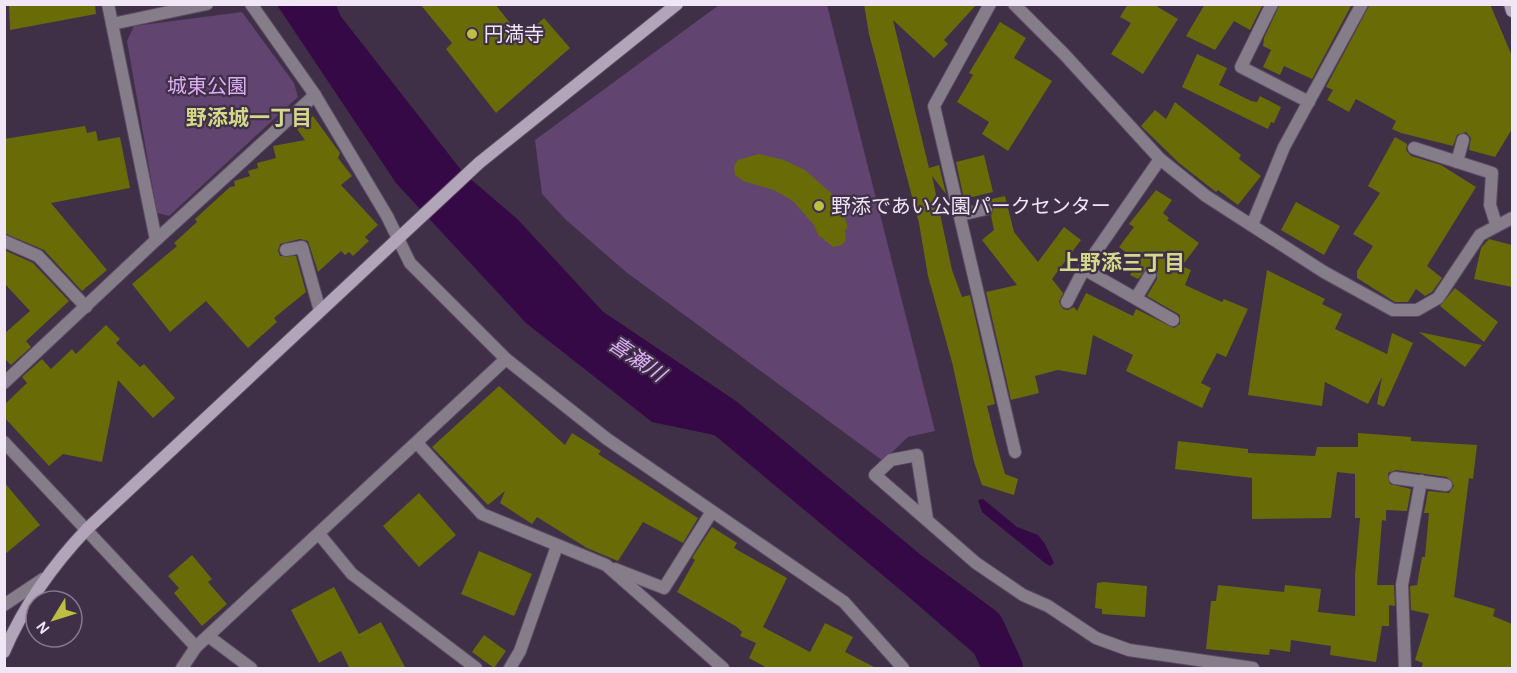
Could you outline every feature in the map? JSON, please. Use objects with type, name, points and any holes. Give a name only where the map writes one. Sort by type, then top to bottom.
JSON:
[{"type":"street","points":[[108,4],[156,240]]},
{"type":"street","points":[[111,24],[207,4]]},
{"type":"street","points":[[251,4],[315,95],[398,238],[410,263],[506,359],[607,439],[843,602],[903,669]]},
{"type":"street","points":[[4,652],[25,608],[43,579],[87,529],[479,163],[677,4]]},
{"type":"street","points":[[990,4],[934,106],[1014,452]]},
{"type":"street","points":[[1014,4],[1064,54],[1160,159],[1206,196],[1324,272],[1393,310],[1417,310],[1438,298],[1480,235],[1496,224],[1512,218]]},
{"type":"street","points":[[1272,4],[1241,67],[1309,102]]},
{"type":"street","points":[[1252,225],[1284,147],[1362,4]]},
{"type":"street","points":[[1510,4],[1512,11]]},
{"type":"street","points":[[4,383],[315,95]]},
{"type":"street","points":[[1457,162],[1463,140]]},
{"type":"street","points":[[1414,148],[1492,173],[1490,205],[1496,224]]},
{"type":"street","points":[[1067,302],[1084,269],[1160,159]]},
{"type":"street","points":[[960,215],[986,209]]},
{"type":"street","points":[[4,241],[38,256],[86,307]]},
{"type":"street","points":[[286,250],[302,247],[320,311]]},
{"type":"street","points":[[1084,269],[1173,320]]},
{"type":"street","points":[[1136,298],[1150,275]]},
{"type":"street","points":[[182,669],[196,647],[506,359]]},
{"type":"street","points":[[4,442],[196,647]]},
{"type":"street","points":[[417,443],[482,514],[664,588],[711,513]]},
{"type":"street","points":[[927,519],[917,455],[891,459],[875,476],[976,563],[1023,595],[1048,606],[1096,638],[1129,650],[1253,669]]},
{"type":"street","points":[[1395,478],[1446,485]]},
{"type":"street","points":[[1404,669],[1402,585],[1421,481]]},
{"type":"street","points":[[319,534],[352,574],[476,669]]},
{"type":"street","points":[[510,669],[520,651],[557,546]]},
{"type":"street","points":[[606,565],[723,669]]},
{"type":"street","points":[[4,605],[43,579]]},
{"type":"street","points":[[208,636],[252,669]]},
{"type":"green space","points":[[719,5],[827,5],[935,431],[908,437],[883,461],[626,272],[565,219],[542,194],[535,140]]},
{"type":"green space","name":"城東公園","points":[[242,12],[294,83],[298,97],[169,216],[157,213],[127,41],[134,26]]},
{"type":"water","points":[[277,5],[314,5],[323,26],[449,187],[504,234],[590,327],[724,417],[909,571],[984,627],[1022,668],[991,668],[816,517],[794,490],[738,440],[652,422],[526,323],[396,183]]},
{"type":"water","points":[[983,499],[1017,527],[1038,535],[1054,563],[1050,566],[1045,563],[982,512],[978,500]]},
{"type":"building","points":[[9,4],[95,4],[96,14],[10,30]]},
{"type":"building","points":[[420,4],[495,4],[522,38],[544,18],[570,48],[496,113],[446,49],[452,43]]},
{"type":"building","points":[[864,4],[977,4],[944,40],[948,44],[934,58],[893,20],[929,168],[939,165],[946,194],[932,176],[952,270],[962,297],[970,295],[995,404],[987,406],[996,442],[1005,474],[1018,479],[1014,495],[982,485],[974,462],[952,362],[928,276],[919,223],[869,34]]},
{"type":"building","points":[[1128,4],[1153,4],[1178,19],[1143,74],[1111,54],[1131,23],[1120,17]]},
{"type":"building","points":[[1205,4],[1263,4],[1250,30],[1234,21],[1215,50],[1186,36]]},
{"type":"building","points":[[1280,4],[1352,4],[1312,79],[1284,66],[1280,75],[1263,67],[1271,50],[1263,46],[1264,38]]},
{"type":"building","points":[[1370,4],[1490,4],[1512,56],[1512,129],[1495,157],[1469,150],[1471,138],[1466,132],[1457,135],[1453,146],[1392,129],[1396,121],[1356,99],[1349,112],[1327,100],[1333,90],[1326,87]]},
{"type":"building","points":[[1000,22],[1026,38],[1014,58],[1052,81],[1008,151],[982,134],[989,122],[957,102],[973,75],[969,73]]},
{"type":"building","points":[[1197,54],[1227,68],[1219,85],[1251,101],[1257,102],[1260,96],[1281,107],[1274,123],[1271,122],[1268,129],[1182,87]]},
{"type":"building","points":[[1175,102],[1241,155],[1239,159],[1261,176],[1238,205],[1218,190],[1216,192],[1179,163],[1141,126],[1155,110],[1166,119]]},
{"type":"building","points":[[313,116],[340,153],[338,158],[352,176],[341,185],[378,225],[365,237],[369,241],[353,256],[349,252],[345,255],[341,251],[318,272],[308,241],[300,239],[280,244],[278,251],[280,256],[296,256],[306,292],[274,318],[277,322],[248,348],[206,301],[170,332],[132,284],[177,246],[174,243],[197,222],[195,219],[230,187],[235,186],[234,181],[250,176],[248,171],[258,168],[257,163],[276,158],[273,146],[305,140],[297,129]]},
{"type":"building","points":[[85,126],[87,133],[96,131],[98,141],[120,137],[130,188],[51,203],[107,270],[82,291],[44,250],[4,233],[4,139]]},
{"type":"building","points":[[1395,137],[1407,144],[1406,150],[1411,156],[1441,165],[1476,187],[1427,266],[1442,278],[1432,292],[1425,296],[1416,289],[1408,302],[1395,302],[1357,278],[1357,271],[1373,246],[1353,234],[1380,193],[1368,186]]},
{"type":"building","name":"野添であい公園パークセンター","points":[[759,154],[784,160],[805,170],[832,194],[843,212],[848,228],[845,230],[846,240],[842,245],[833,247],[819,237],[814,225],[793,201],[774,190],[743,181],[735,175],[734,166],[738,160]]},
{"type":"building","points":[[984,155],[993,192],[964,199],[956,162]]},
{"type":"building","points":[[1156,190],[1172,200],[1163,213],[1169,218],[1167,220],[1199,243],[1182,266],[1191,270],[1185,285],[1222,302],[1224,299],[1248,309],[1226,357],[1217,353],[1201,383],[1211,388],[1202,408],[1126,371],[1133,355],[1093,335],[1086,375],[1058,370],[1035,376],[1039,393],[1011,400],[986,292],[1017,285],[982,240],[994,230],[991,216],[994,207],[987,200],[1005,196],[1014,232],[1038,262],[1064,227],[1081,240],[1052,279],[1063,293],[1059,302],[1063,309],[1068,310],[1074,307],[1077,311],[1086,293],[1133,316],[1136,309],[1174,328],[1180,324],[1180,315],[1147,296],[1157,279],[1157,271],[1147,268],[1138,279],[1130,275],[1138,262],[1119,247],[1134,227],[1129,224]]},
{"type":"building","points":[[1296,202],[1340,226],[1324,255],[1281,230]]},
{"type":"building","points":[[1489,239],[1512,245],[1512,287],[1474,279],[1481,248]]},
{"type":"building","points":[[4,250],[33,263],[69,301],[26,341],[31,347],[11,365],[4,358],[4,334],[30,311],[4,283]]},
{"type":"building","points":[[1267,270],[1325,299],[1322,304],[1342,314],[1335,329],[1387,354],[1392,333],[1413,343],[1384,407],[1377,404],[1382,377],[1368,404],[1325,382],[1322,406],[1248,395]]},
{"type":"building","points":[[1455,288],[1498,322],[1484,342],[1440,306]]},
{"type":"building","points":[[106,325],[120,339],[116,343],[140,367],[144,364],[175,398],[153,418],[118,380],[102,462],[63,454],[49,466],[4,417],[4,405],[27,383],[22,377],[42,359],[51,369],[72,349],[76,354]]},
{"type":"building","points":[[1419,332],[1482,345],[1465,367]]},
{"type":"building","points":[[499,386],[565,445],[572,433],[601,451],[598,454],[698,518],[683,543],[643,522],[618,561],[587,548],[537,517],[532,524],[500,503],[505,491],[488,505],[432,447]]},
{"type":"building","points":[[1358,433],[1411,437],[1411,441],[1477,445],[1473,479],[1469,478],[1454,597],[1495,609],[1493,616],[1512,624],[1512,669],[1421,669],[1423,663],[1415,660],[1429,614],[1411,610],[1410,586],[1417,585],[1422,557],[1425,557],[1429,513],[1424,513],[1428,491],[1449,493],[1454,486],[1447,477],[1396,470],[1388,473],[1390,484],[1411,489],[1407,511],[1386,510],[1386,521],[1382,520],[1377,585],[1394,585],[1395,606],[1389,605],[1389,626],[1382,626],[1376,662],[1330,655],[1331,646],[1291,640],[1290,652],[1270,649],[1269,655],[1206,649],[1211,601],[1216,601],[1218,585],[1284,592],[1285,585],[1321,589],[1318,612],[1355,616],[1355,575],[1360,518],[1355,518],[1355,474],[1337,472],[1331,518],[1252,519],[1252,478],[1175,469],[1178,441],[1248,449],[1248,453],[1315,456],[1317,447],[1358,447]]},
{"type":"building","points":[[4,482],[40,525],[4,555]]},
{"type":"building","points":[[419,493],[456,535],[419,567],[383,526]]},
{"type":"building","points":[[712,527],[737,543],[734,548],[787,578],[763,627],[810,652],[825,623],[853,637],[845,652],[878,669],[769,669],[749,658],[756,643],[740,636],[742,632],[737,627],[677,592],[695,560],[692,558]]},
{"type":"building","points":[[479,551],[532,574],[514,616],[461,594]]},
{"type":"building","points":[[192,555],[212,579],[208,582],[227,604],[202,626],[174,593],[179,588],[168,576]]},
{"type":"building","points":[[1097,583],[1147,586],[1145,617],[1102,614],[1102,609],[1095,608]]},
{"type":"building","points":[[334,587],[359,634],[381,622],[406,669],[350,669],[341,651],[319,663],[291,610]]},
{"type":"building","points":[[484,635],[506,651],[494,668],[472,652]]},
{"type":"waterway","name":"喜瀬川","points":[[314,4],[323,26],[449,187],[504,234],[590,327],[724,417],[909,571],[984,627],[1003,668]]},
{"type":"place","name":"円満寺","points":[[472,34]]},
{"type":"place","name":"野添であい公園パークセンター","points":[[819,206]]},
{"type":"district","name":"野添城一丁目","points":[[249,118]]},
{"type":"district","name":"上野添三丁目","points":[[1122,263]]}]
